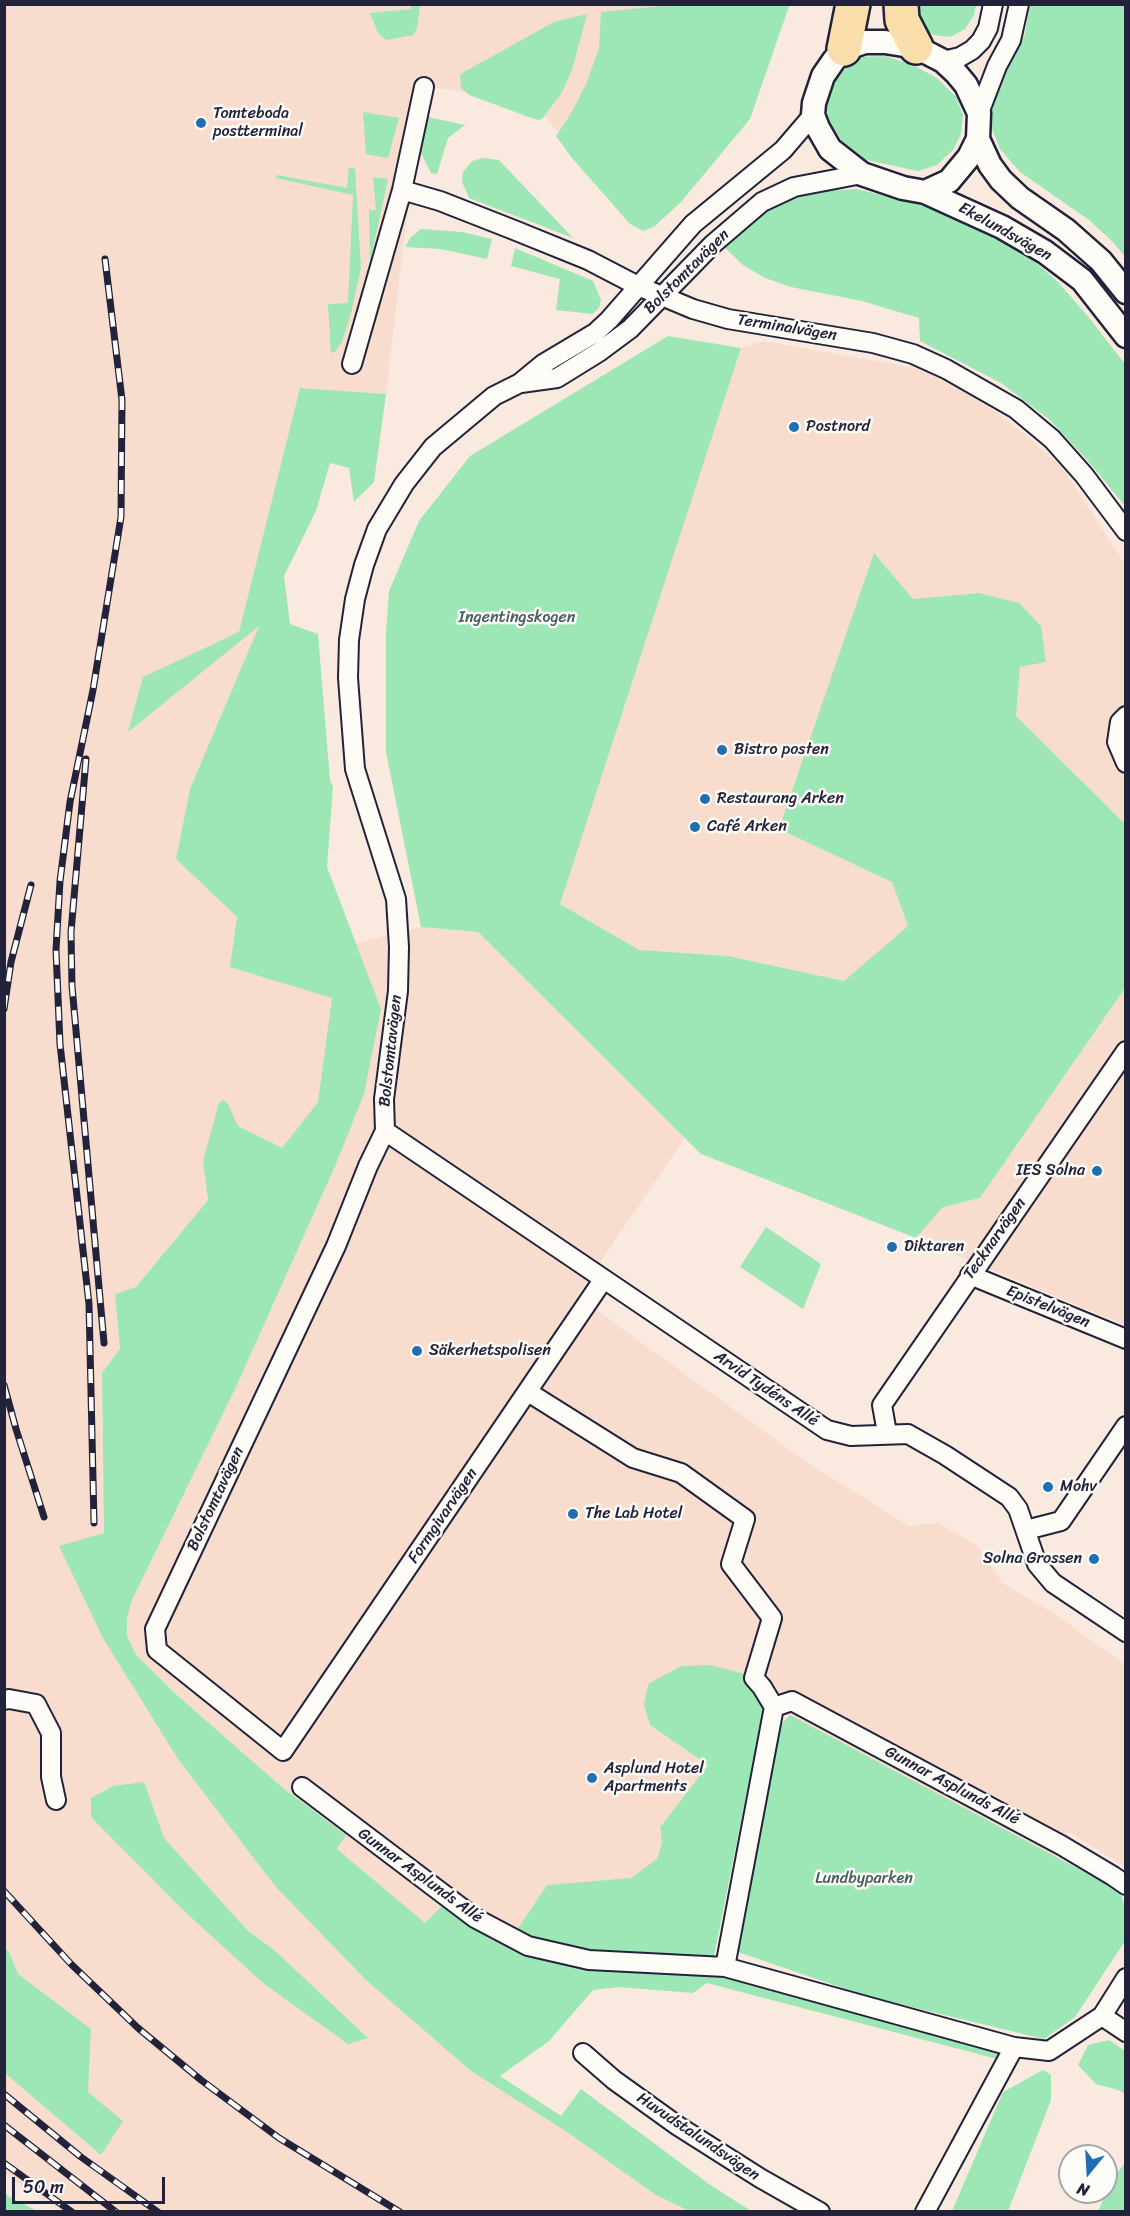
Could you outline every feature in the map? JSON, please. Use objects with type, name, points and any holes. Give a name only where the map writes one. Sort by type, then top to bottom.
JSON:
[{"type":"highway","points":[[844,49],[853,4]]},
{"type":"highway","points":[[901,4],[902,20],[929,54]]},
{"type":"street","points":[[993,4],[988,28],[981,41],[960,57],[929,54],[885,42],[865,42],[844,49],[823,76],[814,103],[813,115],[830,149],[862,174],[903,188],[925,192],[949,181],[969,157],[978,139],[979,112],[993,73],[1011,40],[1019,4]]},
{"type":"street","points":[[929,54],[956,72],[966,85],[979,112]]},
{"type":"street","points":[[352,364],[402,190],[424,87]]},
{"type":"street","name":"Bolstomtavägen","points":[[283,1751],[157,1650],[155,1629],[336,1246],[368,1166],[385,1131],[384,1100],[398,991],[399,947],[396,899],[356,769],[348,678],[349,640],[355,599],[364,565],[377,529],[404,484],[433,447],[494,396],[520,383],[543,364],[595,333],[693,224],[783,150],[813,115]]},
{"type":"street","name":"Ekelundsvägen","points":[[978,139],[990,165],[1001,180],[1020,198],[1075,238],[1101,261],[1125,292]]},
{"type":"street","name":"Bolstomtavägen","points":[[520,383],[557,378],[599,352],[630,329],[713,244],[762,202],[794,187],[862,174]]},
{"type":"street","name":"Terminalvägen","points":[[402,190],[440,201],[588,260],[638,286],[693,309],[729,319],[873,343],[913,354],[946,369],[1016,409],[1052,439],[1084,475],[1125,531]]},
{"type":"street","name":"Ekelundsvägen","points":[[925,192],[1002,227],[1045,252],[1082,280],[1125,336]]},
{"type":"street","points":[[1125,716],[1120,722],[1117,742],[1125,763]]},
{"type":"street","name":"Tecknarvägen","points":[[887,1434],[882,1405],[1125,1051]]},
{"type":"street","name":"Arvid Tydéns Allé","points":[[385,1131],[827,1430],[851,1436],[908,1434],[1009,1497],[1018,1509],[1037,1564],[1053,1583],[1125,1632]]},
{"type":"street","name":"Epistelvägen","points":[[970,1275],[1125,1339]]},
{"type":"street","name":"Formgivarvägen","points":[[283,1751],[603,1280]]},
{"type":"street","points":[[528,1392],[633,1458],[681,1473],[745,1519],[730,1564],[772,1618],[754,1678],[774,1707],[725,1967]]},
{"type":"street","points":[[1026,1530],[1061,1521],[1125,1426]]},
{"type":"street","points":[[4,1700],[36,1704],[51,1733],[51,1778],[56,1800]]},
{"type":"street","name":"Gunnar Asplunds Allé","points":[[774,1707],[792,1701],[1060,1845],[1125,1885]]},
{"type":"street","name":"Gunnar Asplunds Allé","points":[[302,1787],[475,1918],[528,1946],[589,1960],[725,1967],[1014,2047],[1049,2050],[1102,2016],[1125,1978]]},
{"type":"street","points":[[1102,2016],[1125,2032]]},
{"type":"street","points":[[925,2211],[1014,2047]]},
{"type":"street","name":"Huvudstalundsvägen","points":[[583,2053],[614,2080],[678,2126],[760,2178],[820,2211]]},
{"type":"shaded area","points":[[5,5],[789,5],[750,119],[617,209],[543,113],[492,95],[427,87],[407,215],[386,394],[300,388],[239,632],[143,677],[260,624],[190,789],[176,859],[237,917],[231,967],[333,997],[318,1102],[282,1148],[237,1125],[228,1104],[203,1161],[208,1200],[136,1287],[115,1294],[120,1349],[102,1373],[104,1533],[60,1547],[178,1759],[275,1886],[366,1980],[471,2071],[567,2132],[656,2195],[689,2211],[59,2211],[5,2174]]},
{"type":"shaded area","points":[[763,341],[916,368],[947,382],[986,405],[1027,436],[1061,466],[1125,564],[1125,824],[1016,716],[1020,667],[1046,662],[1041,626],[1019,603],[979,593],[913,599],[779,829],[892,882],[908,926],[844,981],[728,956],[639,950],[560,904],[741,348]]},
{"type":"shaded area","points":[[421,927],[478,932],[685,1138],[577,1296],[808,1463],[909,1526],[938,1523],[978,1546],[1002,1583],[1050,1611],[1125,1664],[1125,1867],[1069,1832],[1054,1856],[790,1715],[763,1711],[745,1674],[650,1725],[708,1764],[660,1827],[662,1843],[657,1859],[631,1878],[547,1885],[508,1943],[444,1905],[425,1924],[337,1849],[345,1835],[283,1788],[177,1695],[136,1655],[127,1636],[127,1618],[132,1600],[236,1387],[336,1164],[364,1094],[381,1009],[356,943]]},
{"type":"shaded area","points":[[1125,988],[1125,1325],[916,1238],[943,1207],[980,1198]]},
{"type":"green space","points":[[411,5],[420,5],[417,29],[413,35],[386,40],[378,33],[370,13],[411,9]]},
{"type":"green space","points":[[672,5],[789,6],[750,119],[681,202],[655,226],[643,231],[630,224],[572,158],[556,136],[572,112],[586,84],[599,48],[601,12]]},
{"type":"green space","points":[[910,5],[976,5],[974,15],[965,29],[950,37],[934,35],[918,25]]},
{"type":"green space","points":[[1030,5],[1125,5],[1125,257],[1113,242],[1089,220],[1020,172],[1000,149],[992,129],[991,112],[995,87],[1004,67],[1016,52],[1025,34]]},
{"type":"green space","points":[[587,14],[572,70],[561,94],[542,119],[537,120],[469,95],[461,88],[460,75],[464,72],[554,22]]},
{"type":"green space","points":[[885,56],[913,65],[937,78],[956,97],[963,115],[961,134],[953,150],[937,165],[918,171],[866,160],[841,140],[827,117],[826,95],[833,75],[843,64],[860,57]]},
{"type":"green space","points":[[363,112],[399,118],[388,158],[366,154]]},
{"type":"green space","points":[[423,116],[465,125],[448,138],[437,174],[431,173],[418,147]]},
{"type":"green space","points":[[483,158],[499,160],[573,238],[469,198],[462,182],[463,172],[472,161]]},
{"type":"green space","points":[[349,167],[355,169],[361,268],[342,342],[335,352],[331,353],[328,304],[348,303],[353,195],[276,178],[277,175],[347,188]]},
{"type":"green space","points":[[373,177],[388,179],[370,262],[369,210],[376,210]]},
{"type":"green space","points":[[857,189],[959,215],[1022,250],[1059,283],[1090,319],[1125,364],[1125,506],[1050,420],[1001,383],[920,341],[919,318],[862,301],[791,287],[765,278],[743,265],[724,247],[743,228],[780,201],[818,191]]},
{"type":"green space","points":[[421,229],[462,232],[492,239],[487,259],[441,249],[405,247],[411,237]]},
{"type":"green space","points":[[515,248],[593,281],[601,300],[599,308],[592,314],[556,310],[560,279],[511,266]]},
{"type":"green space","name":"Ingentingskogen","points":[[668,336],[741,348],[560,904],[639,950],[728,956],[844,981],[908,926],[892,882],[779,829],[874,553],[913,599],[979,593],[1019,603],[1041,626],[1046,662],[1020,667],[1016,716],[1125,824],[1125,988],[980,1198],[943,1207],[916,1238],[701,1154],[478,932],[421,927],[386,752],[386,634],[389,591],[419,521],[470,456]]},
{"type":"green space","points":[[300,388],[386,394],[374,482],[354,502],[349,468],[330,463],[316,511],[284,576],[290,624],[318,634],[330,780],[333,787],[327,867],[381,1009],[364,1094],[336,1164],[236,1387],[132,1600],[127,1618],[127,1636],[136,1655],[177,1695],[283,1788],[346,1835],[337,1849],[425,1923],[444,1904],[508,1943],[547,1885],[631,1878],[657,1859],[662,1843],[660,1827],[708,1765],[650,1725],[644,1705],[648,1684],[681,1666],[710,1665],[745,1674],[763,1711],[711,1971],[999,2049],[997,2059],[707,1983],[693,1993],[619,1987],[593,1990],[549,2041],[500,2076],[561,2116],[581,2089],[709,2184],[751,2211],[689,2211],[656,2195],[567,2132],[471,2071],[366,1980],[275,1886],[178,1759],[103,1638],[59,1546],[104,1533],[102,1373],[120,1349],[115,1294],[136,1287],[208,1200],[203,1161],[219,1103],[224,1100],[228,1104],[238,1126],[282,1148],[318,1102],[332,998],[230,967],[237,917],[176,859],[190,789],[259,626],[128,732],[143,677],[239,632]]},
{"type":"green space","points":[[766,1227],[821,1264],[803,1309],[740,1267]]},
{"type":"green space","name":"Lundbyparken","points":[[790,1715],[1120,1891],[1125,1909],[1125,1941],[1075,2017],[1044,2039],[866,1996],[738,1952],[778,1728]]},
{"type":"green space","points":[[144,1782],[164,1838],[248,1931],[273,1949],[368,2038],[348,2044],[263,1983],[182,1909],[91,1817],[91,1798],[113,1786]]},
{"type":"green space","points":[[4,1947],[9,1952],[18,1974],[91,2029],[88,2092],[123,2121],[101,2155],[5,2073]]},
{"type":"green space","points":[[1109,2040],[1125,2051],[1125,2094],[1096,2084],[1078,2065],[1088,2045]]},
{"type":"green space","points":[[1043,2070],[1051,2075],[1051,2100],[1008,2211],[952,2211],[1003,2092]]},
{"type":"green space","points":[[1125,2163],[1125,2211],[1098,2211],[1101,2204],[1118,2204],[1118,2172]]},
{"type":"green space","points":[[5,2193],[8,2196],[37,2211],[5,2211]]},
{"type":"railway","points":[[94,1523],[89,1304],[60,1044],[56,950],[60,881],[70,802],[93,690],[121,517],[122,400],[105,259]]},
{"type":"railway","points":[[86,759],[71,932],[72,986],[104,1343]]},
{"type":"railway","points":[[4,1009],[11,962],[31,885]]},
{"type":"railway","points":[[4,1385],[44,1517]]},
{"type":"railway","points":[[4,1891],[71,1964],[138,2028],[201,2080],[279,2138],[400,2212]]},
{"type":"railway","points":[[4,2094],[81,2157],[158,2212]]},
{"type":"railway","points":[[4,2125],[116,2212]]},
{"type":"railway","points":[[4,2163],[72,2212]]},
{"type":"place","name":"Tomteboda postterminal","points":[[201,123]]},
{"type":"place","name":"Postnord","points":[[794,427]]},
{"type":"place","name":"Bistro posten","points":[[722,750]]},
{"type":"place","name":"Restaurang Arken","points":[[705,799]]},
{"type":"place","name":"Café Arken","points":[[695,827]]},
{"type":"place","name":"IES Solna","points":[[1097,1171]]},
{"type":"place","name":"Diktaren","points":[[892,1247]]},
{"type":"place","name":"Säkerhetspolisen","points":[[417,1351]]},
{"type":"place","name":"Mohv","points":[[1048,1487]]},
{"type":"place","name":"The Lab Hotel","points":[[573,1514]]},
{"type":"place","name":"Solna Grossen","points":[[1094,1559]]},
{"type":"place","name":"Asplund Hotel Apartments","points":[[592,1778]]}]
